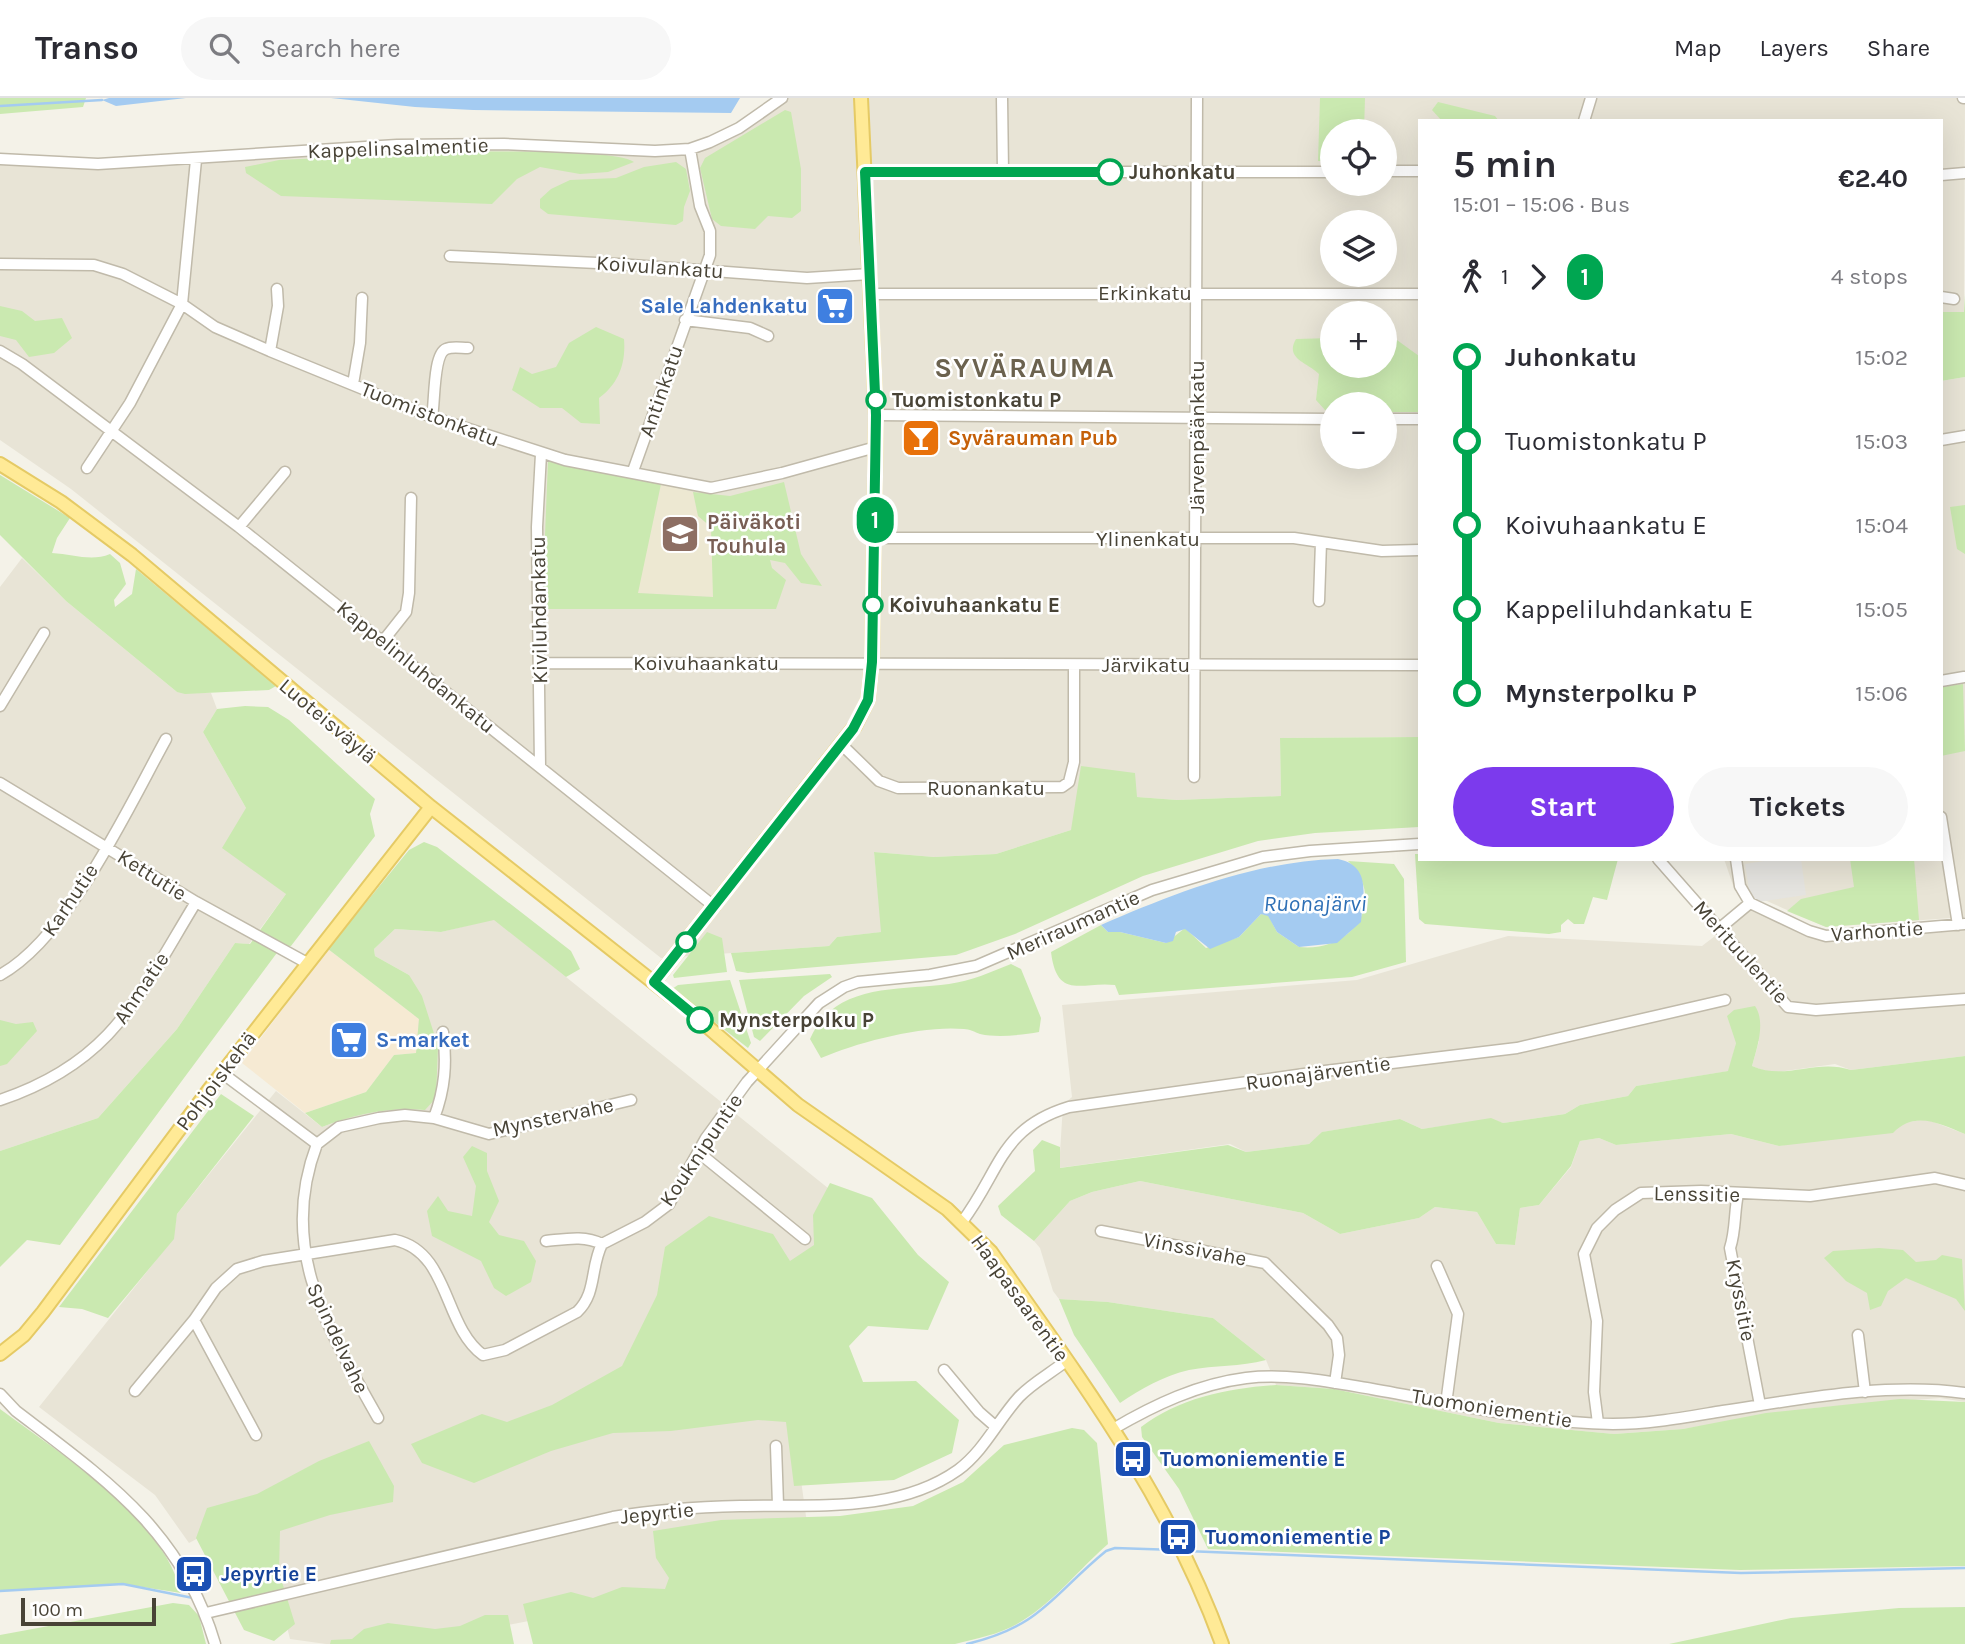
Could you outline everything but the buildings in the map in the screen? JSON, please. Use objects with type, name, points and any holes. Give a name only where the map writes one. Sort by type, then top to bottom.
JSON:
[{"type":"main road","points":[[654,982],[841,744],[862,715],[868,700],[872,662],[876,415],[861,98]]},
{"type":"main road","name":"Luoteisväylä","points":[[0,464],[61,502],[132,555],[431,807],[654,982]]},
{"type":"main road","name":"Pohjoiskehä","points":[[0,1354],[23,1335],[43,1312],[307,962],[431,807]]},
{"type":"main road","name":"Haapasaarentie","points":[[654,982],[798,1105],[962,1222],[991,1252],[1113,1429],[1166,1514],[1222,1644]]},
{"type":"street","name":"Kappelinsalmentie","points":[[0,159],[98,164],[196,160],[397,145],[504,144],[655,151],[690,149],[739,128],[782,98]]},
{"type":"street","points":[[1002,98],[1003,171]]},
{"type":"street","name":"Järvenpäänkatu","points":[[1194,777],[1197,98]]},
{"type":"street","points":[[1585,119],[1591,98]]},
{"type":"street","name":"Antinkatu","points":[[633,471],[710,255],[710,231],[700,206],[690,149]]},
{"type":"street","points":[[87,468],[113,432],[181,304],[196,160]]},
{"type":"street","points":[[1397,171],[1418,171]]},
{"type":"street","points":[[865,172],[1320,172]]},
{"type":"street","points":[[1943,175],[1965,173]]},
{"type":"street","name":"Koivulankatu","points":[[450,256],[704,269],[807,278],[870,274]]},
{"type":"street","name":"Tuomistonkatu","points":[[0,264],[94,265],[123,274],[181,304],[215,327],[270,351],[432,417],[541,454],[711,488],[782,473],[876,447]]},
{"type":"street","points":[[270,351],[278,306],[277,289]]},
{"type":"street","name":"Erkinkatu","points":[[871,294],[1418,294]]},
{"type":"street","points":[[1943,297],[1954,299]]},
{"type":"street","points":[[353,384],[360,343],[362,298]]},
{"type":"street","points":[[685,320],[750,328],[768,335]]},
{"type":"street","points":[[432,417],[437,393],[436,360],[440,353],[448,348],[468,348]]},
{"type":"street","name":"Kappelinluhdankatu","points":[[0,351],[22,364],[240,527],[715,906]]},
{"type":"street","points":[[876,415],[1320,419]]},
{"type":"street","points":[[1397,419],[1418,419]]},
{"type":"street","points":[[1943,440],[1965,436]]},
{"type":"street","name":"Kiviluhdankatu","points":[[540,766],[537,527],[541,454]]},
{"type":"street","points":[[240,527],[285,472]]},
{"type":"street","points":[[383,641],[406,612],[409,593],[411,498]]},
{"type":"street","name":"Ylinenkatu","points":[[875,538],[1294,538],[1382,551],[1418,550]]},
{"type":"street","points":[[1319,601],[1321,542]]},
{"type":"street","points":[[0,706],[44,633]]},
{"type":"street","name":"Koivuhaankatu","points":[[540,663],[872,662]]},
{"type":"street","name":"Järvikatu","points":[[872,662],[1418,665]]},
{"type":"street","name":"Ruonankatu","points":[[841,744],[878,781],[898,788],[1062,787],[1069,782],[1074,762],[1074,665]]},
{"type":"street","points":[[1943,681],[1965,677]]},
{"type":"street","name":"Karhutie","points":[[0,975],[36,949],[55,928],[166,739]]},
{"type":"street","name":"Kettutie","points":[[0,783],[196,902],[307,962]]},
{"type":"street","points":[[1943,827],[1962,925]]},
{"type":"street","name":"Meriraumantie","points":[[759,1069],[819,1003],[851,985],[976,966],[1142,893],[1263,858],[1324,849],[1418,844]]},
{"type":"street","name":"Merituulentie","points":[[1660,861],[1780,1000],[1798,1010],[1965,999]]},
{"type":"street","points":[[1720,928],[1750,903],[1740,886],[1736,861]]},
{"type":"street","name":"Ahmatie","points":[[0,1100],[64,1073],[105,1039],[135,1001],[196,902]]},
{"type":"street","name":"Varhontie","points":[[1750,903],[1809,932],[1826,936],[1962,925]]},
{"type":"street","name":"Ruonajärventie","points":[[962,1222],[1017,1136],[1047,1114],[1069,1107],[1325,1071],[1517,1048],[1724,1000]]},
{"type":"street","points":[[434,1118],[445,1077],[447,1057],[443,1032]]},
{"type":"street","name":"Kouknipuntie","points":[[602,1244],[645,1222],[669,1203],[720,1117],[759,1069]]},
{"type":"street","points":[[222,1073],[317,1144]]},
{"type":"street","name":"Mynstervahe","points":[[317,1144],[327,1134],[352,1123],[405,1115],[434,1118],[489,1134],[631,1100]]},
{"type":"street","name":"Spindelvahe","points":[[317,1144],[306,1172],[304,1255],[310,1285],[320,1310],[378,1418]]},
{"type":"street","points":[[698,1152],[805,1239]]},
{"type":"street","name":"Lenssitie","points":[[1598,1423],[1594,1392],[1597,1321],[1584,1254],[1597,1228],[1615,1210],[1641,1193],[1701,1191],[1810,1196],[1935,1178],[1965,1185]]},
{"type":"street","name":"Kryssitie","points":[[1738,1194],[1734,1212],[1735,1232],[1730,1248],[1742,1294],[1760,1405]]},
{"type":"street","name":"Vinssivahe","points":[[1101,1231],[1265,1263],[1328,1325],[1337,1338],[1339,1355],[1335,1383]]},
{"type":"street","points":[[135,1391],[194,1320],[216,1288],[237,1269],[263,1261],[396,1240],[412,1243],[431,1265],[468,1341],[484,1355],[505,1350],[577,1312],[586,1303],[592,1290],[595,1258],[602,1244],[592,1239],[578,1238],[547,1241]]},
{"type":"street","points":[[1437,1266],[1458,1314],[1446,1404]]},
{"type":"street","points":[[194,1320],[256,1435]]},
{"type":"street","points":[[1858,1335],[1865,1392]]},
{"type":"street","name":"Jepyrtie","points":[[206,1613],[613,1517],[661,1510],[847,1505],[915,1490],[957,1470],[974,1456],[1021,1395],[1066,1361]]},
{"type":"street","points":[[944,1370],[979,1412],[995,1426]]},
{"type":"street","name":"Tuomoniementie","points":[[1113,1429],[1160,1404],[1227,1382],[1268,1377],[1335,1383],[1538,1419],[1598,1423],[1646,1422],[1865,1392],[1941,1390],[1965,1393]]},
{"type":"street","points":[[0,1394],[16,1410],[129,1500],[180,1563],[206,1613],[215,1644]]},
{"type":"street","points":[[776,1446],[778,1505]]},
{"type":"shaded area","points":[[782,98],[1965,98],[1964,312],[1943,312],[1943,119],[1418,119],[1418,737],[1280,738],[1281,796],[1177,800],[1137,797],[1071,830],[996,854],[934,857],[874,852],[882,932],[837,937],[829,946],[661,958],[71,489],[0,440],[0,159],[98,164],[397,145],[655,151],[710,142]]},
{"type":"shaded area","points":[[1965,377],[1965,917],[1826,927],[1744,891],[1735,891],[1725,861],[1943,861],[1943,381]]},
{"type":"shaded area","name":"Päiväkoti Touhula","points":[[661,484],[693,492],[698,516],[711,527],[714,597],[637,593]]},
{"type":"shaded area","points":[[22,558],[66,601],[177,692],[211,693],[217,709],[203,732],[246,808],[286,894],[249,944],[235,943],[177,1029],[98,1118],[0,1151],[0,587]]},
{"type":"shaded area","points":[[1801,861],[1806,895],[1751,903],[1745,864]]},
{"type":"shaded area","points":[[1754,906],[1817,934],[1965,924],[1965,1056],[1851,1070],[1835,1064],[1770,1073],[1752,1066],[1759,1041],[1736,1043],[1729,1071],[1636,1086],[1628,1096],[1580,1105],[1565,1114],[1503,1123],[1491,1119],[1422,1129],[1400,1119],[1323,1132],[1309,1144],[1246,1152],[1230,1144],[1059,1168],[1063,1105],[1072,1097],[1062,1005],[1357,980],[1508,936],[1702,946]]},
{"type":"shaded area","points":[[494,919],[854,1209],[791,1409],[813,1566],[410,1644],[326,1644],[290,1639],[257,1507],[189,1543],[155,1495],[39,1407],[173,1239],[177,1214],[276,1091],[322,1127],[354,1115],[398,1108],[425,1110],[409,975],[375,956],[374,949],[395,929],[441,932]]},
{"type":"shaded area","points":[[328,949],[419,1019],[416,1053],[394,1055],[366,1092],[305,1113],[242,1063]]},
{"type":"shaded area","points":[[1926,1119],[1965,1134],[1965,1402],[1940,1398],[1815,1408],[1683,1429],[1614,1434],[1499,1423],[1334,1389],[1276,1385],[1266,1360],[1213,1318],[1108,1302],[1059,1299],[1053,1291],[1040,1248],[1034,1241],[1070,1201],[1092,1192],[1140,1181],[1303,1213],[1340,1234],[1419,1218],[1435,1207],[1477,1212],[1496,1244],[1515,1245],[1520,1208],[1539,1205],[1571,1167],[1580,1141],[1599,1138],[1616,1145],[1731,1134],[1779,1146]]},
{"type":"green space","points":[[0,98],[86,98],[83,107],[0,114]]},
{"type":"green space","points":[[1320,98],[1365,98],[1364,119],[1320,119],[1318,161]]},
{"type":"green space","points":[[1438,102],[1495,116],[1497,119],[1440,119],[1432,110]]},
{"type":"green space","points":[[785,110],[791,112],[801,169],[801,211],[792,218],[768,216],[755,229],[721,226],[712,219],[700,168],[705,158]]},
{"type":"green space","points":[[448,152],[575,153],[622,158],[634,162],[608,172],[580,174],[540,167],[517,179],[492,204],[281,196],[246,173],[245,167],[279,160]]},
{"type":"green space","points":[[676,162],[686,169],[690,191],[684,207],[683,221],[676,225],[548,214],[540,208],[540,199],[551,189],[570,180],[616,178],[644,167]]},
{"type":"green space","points":[[1965,294],[1965,377],[1943,381],[1943,312],[1964,312]]},
{"type":"green space","points":[[0,306],[22,311],[35,321],[62,318],[72,338],[54,353],[29,357],[16,340],[0,336]]},
{"type":"green space","points":[[596,327],[624,339],[620,372],[612,386],[599,398],[600,424],[581,423],[562,408],[540,408],[512,390],[520,367],[532,374],[556,367],[569,343]]},
{"type":"green space","points":[[1320,338],[1320,378],[1397,378],[1397,340],[1418,355],[1418,412],[1397,412],[1397,392],[1320,392],[1320,404],[1316,400],[1319,374],[1295,356],[1293,346],[1296,339]]},
{"type":"green space","points":[[548,461],[661,484],[638,593],[713,597],[711,527],[698,516],[693,492],[730,496],[784,482],[801,554],[822,586],[801,583],[785,563],[770,560],[772,568],[786,580],[776,609],[542,609]]},
{"type":"green space","points":[[0,475],[70,518],[57,538],[52,553],[89,557],[110,554],[120,563],[126,584],[114,600],[115,607],[132,594],[136,569],[276,686],[269,690],[185,694],[177,692],[66,601],[0,535]]},
{"type":"green space","points":[[1965,505],[1965,554],[1957,549],[1950,507]]},
{"type":"green space","points":[[1963,684],[1965,751],[1943,756],[1943,687]]},
{"type":"green space","points":[[268,707],[289,720],[375,799],[370,814],[375,836],[291,946],[282,946],[60,1245],[27,1240],[0,1267],[0,1151],[98,1118],[177,1029],[235,943],[250,944],[286,894],[222,848],[246,808],[203,732],[217,709]]},
{"type":"green space","points":[[1418,737],[1418,827],[1315,833],[1258,841],[1143,876],[1015,934],[956,955],[748,973],[736,971],[731,953],[829,946],[837,937],[881,932],[874,852],[934,857],[996,854],[1071,830],[1081,766],[1135,773],[1137,797],[1177,800],[1281,796],[1280,738]]},
{"type":"green space","points":[[424,842],[437,847],[571,951],[580,969],[566,977],[494,920],[441,932],[395,929],[374,949],[375,956],[409,975],[422,996],[438,1046],[436,1098],[425,1110],[372,1113],[322,1127],[305,1113],[366,1092],[394,1055],[416,1053],[419,1019],[328,949],[409,850]]},
{"type":"green space","points":[[1415,854],[1418,854],[1418,861],[1617,861],[1607,900],[1593,897],[1584,924],[1574,924],[1568,919],[1561,925],[1561,932],[1549,934],[1425,924],[1419,919]]},
{"type":"green space","points":[[1348,861],[1394,864],[1404,879],[1406,962],[1352,977],[1119,995],[1115,985],[1082,986],[1065,983],[1054,967],[1051,952],[1101,925],[1108,932],[1120,932],[1166,943],[1185,928],[1206,948],[1239,937],[1261,914],[1268,915],[1277,932],[1299,947],[1318,947],[1334,942],[1358,922],[1364,908],[1365,893],[1360,877]]},
{"type":"green space","points":[[1850,861],[1914,861],[1919,920],[1826,927],[1787,911],[1801,899],[1854,887]]},
{"type":"green space","points":[[707,932],[722,938],[727,972],[674,978],[673,975]]},
{"type":"green space","points":[[1011,964],[1021,969],[1041,1018],[1039,1032],[994,1036],[948,1028],[910,1032],[853,1046],[821,1058],[810,1039],[821,1021],[835,1007],[852,998],[889,989],[957,983]]},
{"type":"green space","points":[[830,974],[832,977],[804,996],[760,1041],[754,1037],[739,980]]},
{"type":"green space","points":[[730,980],[751,1043],[748,1048],[672,989],[678,985]]},
{"type":"green space","points":[[1755,1006],[1760,1027],[1752,1066],[1765,1070],[1789,1071],[1826,1066],[1851,1070],[1965,1056],[1965,1134],[1937,1123],[1919,1121],[1901,1126],[1893,1133],[1779,1146],[1731,1134],[1616,1145],[1599,1138],[1580,1141],[1571,1166],[1539,1205],[1520,1208],[1515,1245],[1496,1244],[1477,1212],[1435,1207],[1419,1218],[1340,1234],[1303,1213],[1140,1181],[1092,1192],[1070,1201],[1034,1241],[1001,1215],[998,1206],[1035,1171],[1033,1150],[1042,1140],[1060,1147],[1060,1168],[1228,1145],[1246,1152],[1309,1144],[1322,1132],[1400,1119],[1422,1129],[1491,1118],[1503,1123],[1565,1114],[1580,1105],[1628,1096],[1636,1086],[1728,1071],[1736,1043],[1727,1016],[1734,1010]]},
{"type":"green space","points":[[0,1020],[16,1024],[33,1022],[37,1031],[7,1064],[0,1066]]},
{"type":"green space","points":[[221,1094],[254,1116],[177,1214],[174,1239],[108,1318],[82,1309],[59,1307]]},
{"type":"green space","points":[[472,1146],[487,1153],[487,1171],[499,1201],[489,1222],[499,1235],[524,1241],[536,1261],[531,1282],[506,1296],[494,1288],[481,1261],[432,1236],[427,1211],[438,1196],[448,1211],[472,1216],[476,1186],[463,1157]]},
{"type":"green space","points":[[830,1183],[872,1198],[918,1255],[949,1282],[928,1330],[868,1326],[849,1346],[863,1382],[916,1381],[959,1420],[952,1453],[894,1480],[794,1486],[786,1422],[758,1420],[671,1431],[613,1433],[551,1451],[474,1483],[422,1463],[411,1444],[482,1414],[507,1422],[552,1405],[622,1366],[657,1295],[665,1247],[709,1216],[773,1234],[790,1261],[814,1245],[813,1215]]},
{"type":"green space","points":[[1879,1248],[1903,1250],[1916,1262],[1936,1260],[1942,1255],[1962,1259],[1965,1311],[1956,1299],[1906,1278],[1888,1291],[1881,1306],[1870,1310],[1867,1293],[1846,1281],[1824,1258],[1833,1251]]},
{"type":"green space","points":[[1059,1299],[1108,1302],[1213,1318],[1266,1360],[1179,1373],[1120,1403],[1074,1335]]},
{"type":"green space","points":[[1276,1385],[1334,1389],[1499,1423],[1614,1434],[1683,1429],[1766,1413],[1900,1399],[1965,1402],[1965,1566],[1740,1570],[1208,1549],[1179,1489],[1142,1437],[1141,1427],[1172,1409],[1205,1396]]},
{"type":"green space","points":[[0,1409],[79,1467],[132,1513],[171,1565],[181,1593],[123,1584],[0,1591]]},
{"type":"green space","points":[[1072,1428],[1084,1430],[1097,1443],[1108,1544],[1045,1604],[1006,1629],[955,1644],[533,1644],[523,1604],[571,1592],[593,1598],[622,1587],[665,1589],[669,1578],[656,1558],[653,1531],[721,1520],[840,1516],[913,1506],[963,1482],[1004,1445]]},
{"type":"green space","points":[[369,1441],[394,1486],[393,1502],[330,1515],[280,1531],[279,1572],[295,1624],[274,1641],[244,1630],[196,1538],[207,1508],[257,1494],[319,1461]]},
{"type":"green space","points":[[173,1603],[189,1605],[199,1616],[206,1644],[0,1644],[0,1635]]},
{"type":"green space","points":[[1965,1607],[1965,1644],[1669,1644],[1791,1618],[1899,1608]]},
{"type":"green space","points":[[485,1615],[508,1615],[514,1644],[330,1644],[331,1640],[352,1639],[364,1629],[388,1623],[435,1629],[460,1626]]},
{"type":"water","points":[[186,98],[116,106],[102,100]]},
{"type":"water","points":[[331,98],[740,98],[731,113],[473,110]]},
{"type":"water","name":"Ruonajärvi","points":[[1338,859],[1356,868],[1361,875],[1364,892],[1361,922],[1337,943],[1299,947],[1277,932],[1268,916],[1261,914],[1239,937],[1210,949],[1185,929],[1176,932],[1173,941],[1166,943],[1120,932],[1108,932],[1101,925],[1158,901],[1246,872],[1307,861]]},
{"type":"waterway","points":[[0,106],[102,100]]},
{"type":"waterway","points":[[967,1644],[992,1637],[1029,1619],[1106,1551],[1115,1548],[1176,1550]]},
{"type":"waterway","points":[[1186,1551],[1741,1573],[1965,1568]]},
{"type":"waterway","points":[[0,1591],[123,1584],[193,1598]]},
{"type":"bus line","name":"1","points":[[700,1020],[654,982],[853,729],[868,700],[872,662],[876,415],[865,172],[1110,172]]},
{"type":"place","name":"Juhonkatu","points":[[1110,172]]},
{"type":"place","name":"Sale Lahdenkatu","points":[[835,306]]},
{"type":"place","name":"Tuomistonkatu P","points":[[876,400]]},
{"type":"place","name":"Syvärauman Pub","points":[[921,438]]},
{"type":"place","name":"Päiväkoti Touhula","points":[[680,534]]},
{"type":"place","name":"Koivuhaankatu E","points":[[873,605]]},
{"type":"place","name":"Mynsterpolku P","points":[[700,1020]]},
{"type":"place","name":"S-market","points":[[349,1040]]},
{"type":"place","name":"Tuomoniementie E","points":[[1133,1459]]},
{"type":"place","name":"Tuomoniementie P","points":[[1178,1537]]},
{"type":"place","name":"Jepyrtie E","points":[[194,1574]]},
{"type":"district","name":"SYVÄRAUMA","points":[[1025,367]]}]
